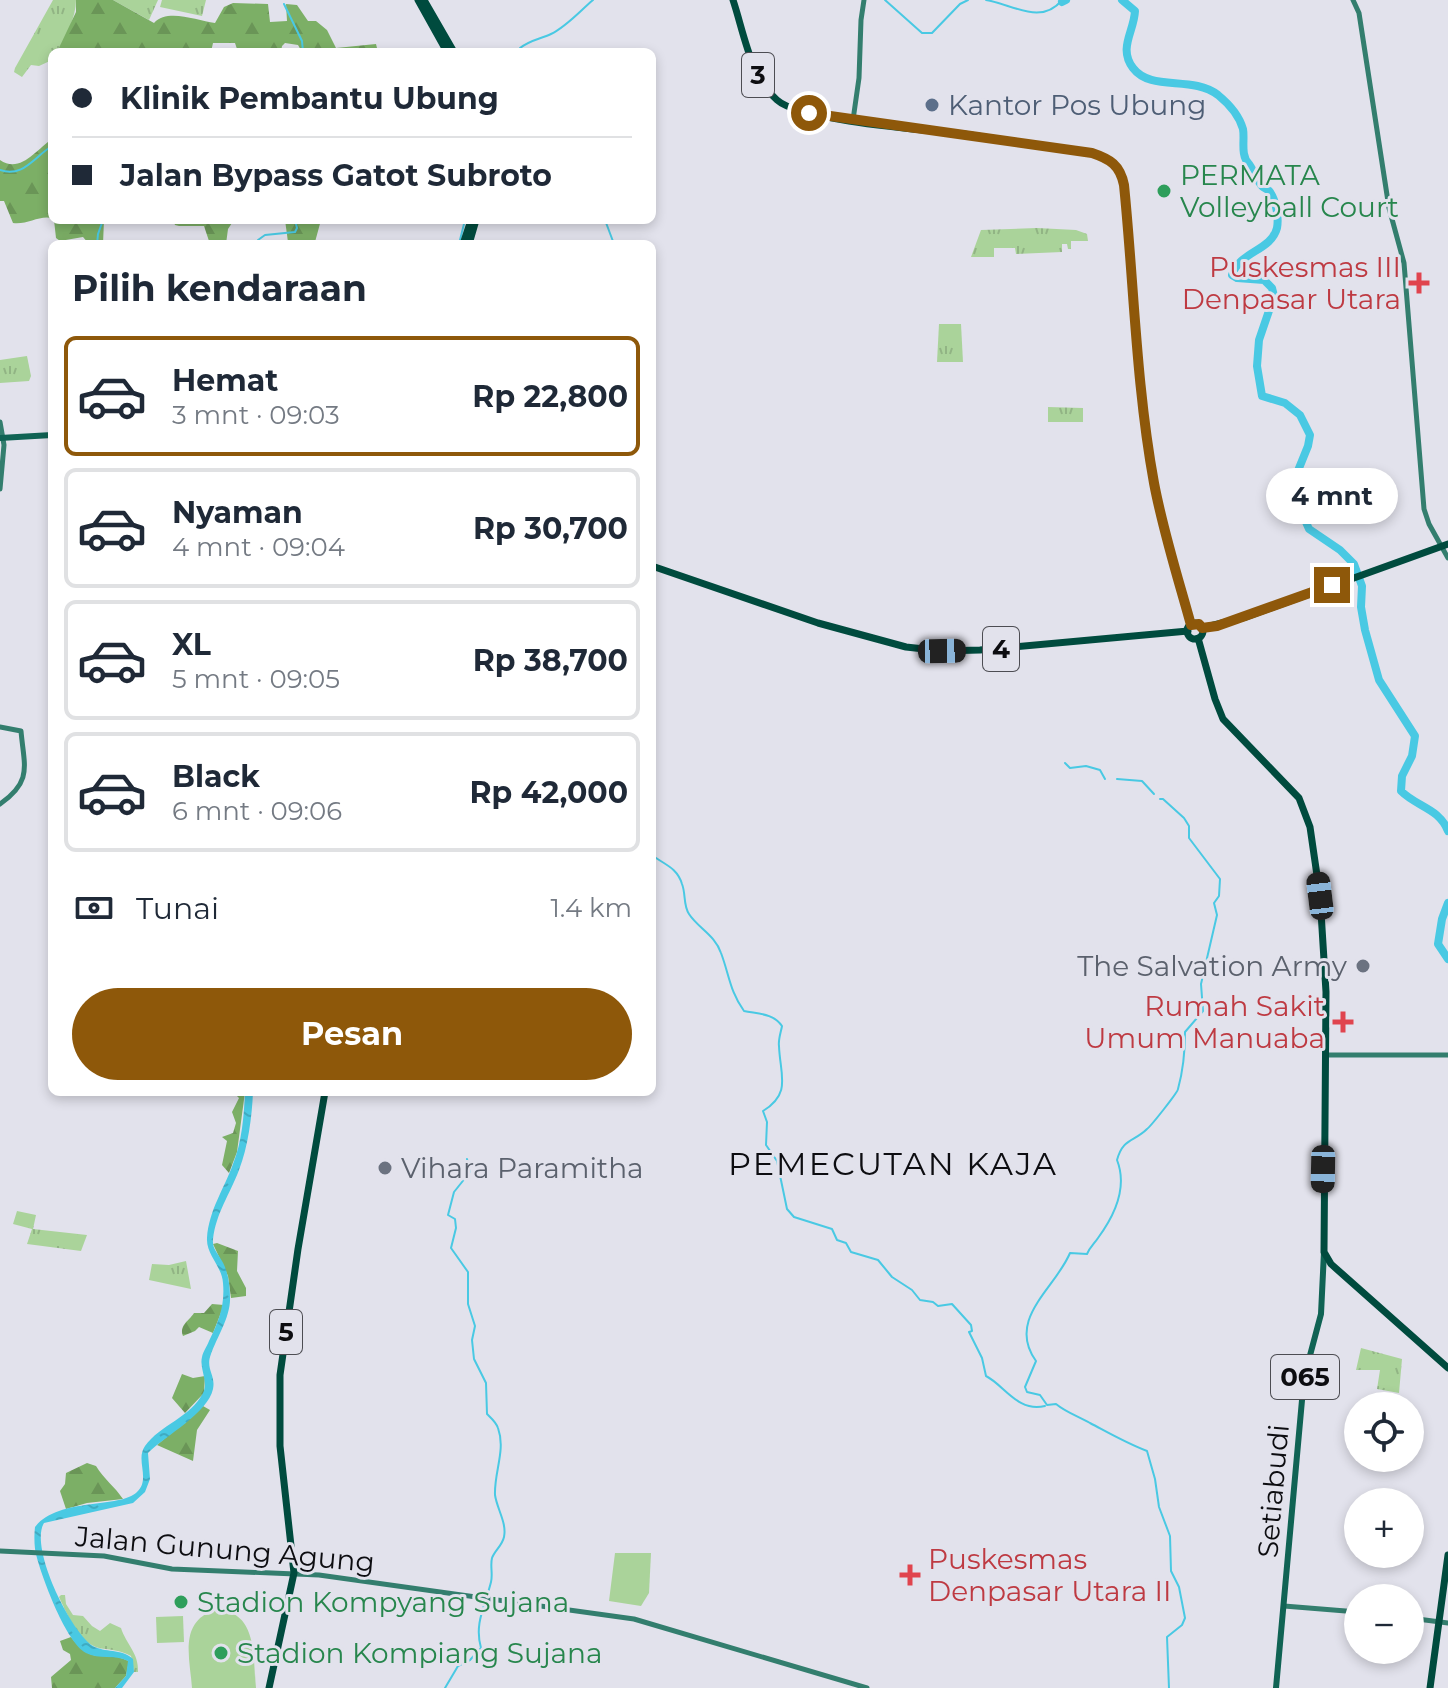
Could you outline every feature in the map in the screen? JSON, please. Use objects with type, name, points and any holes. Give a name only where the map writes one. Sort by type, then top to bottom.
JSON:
[{"type":"highway","points":[[418,0],[445,48]]},
{"type":"highway","points":[[424,0],[452,48]]},
{"type":"highway","name":"3","points":[[733,0],[758,76],[780,103],[791,108],[853,120],[1092,153],[1109,159],[1119,169],[1124,185],[1154,481],[1189,628]]},
{"type":"highway","points":[[1202,628],[1246,617],[1445,545]]},
{"type":"highway","name":"4","points":[[656,567],[818,623],[915,648],[980,650],[1189,628]]},
{"type":"highway","points":[[1199,624],[1203,633],[1198,638],[1191,638],[1189,628],[1199,624]]},
{"type":"highway","points":[[1198,638],[1223,719],[1299,798],[1305,809],[1320,900],[1326,992],[1324,1252],[1334,1267],[1448,1368]]},
{"type":"highway","name":"5","points":[[269,1688],[294,1573],[280,1446],[279,1395],[298,1249],[324,1096]]},
{"type":"highway","points":[[1430,1688],[1448,1555]]},
{"type":"main road","points":[[853,120],[864,0]]},
{"type":"main road","points":[[1353,0],[1359,13],[1389,208],[1404,263],[1424,509],[1445,545],[1448,558]]},
{"type":"main road","points":[[0,422],[0,489]]},
{"type":"main road","points":[[2,438],[48,435]]},
{"type":"main road","points":[[0,727],[21,731],[26,764],[20,787],[0,804]]},
{"type":"main road","points":[[1325,1055],[1448,1055]]},
{"type":"main road","name":"Setiabudi","points":[[1276,1688],[1304,1378],[1321,1314],[1324,1252]]},
{"type":"main road","points":[[1323,1273],[1334,1267]]},
{"type":"main road","name":"Jalan Gunung Agung","points":[[0,1551],[104,1556],[172,1569],[294,1573],[641,1621],[867,1688]]},
{"type":"main road","points":[[1284,1606],[1344,1611]]},
{"type":"main road","points":[[1424,1619],[1448,1623]]},
{"type":"green space","points":[[53,0],[76,0],[70,27],[59,48],[48,48],[48,62],[39,66],[31,65],[22,77],[14,72]]},
{"type":"green space","points":[[76,0],[113,0],[154,23],[167,16],[175,16],[215,23],[224,7],[233,3],[268,4],[270,22],[287,21],[286,4],[297,5],[308,21],[316,21],[327,30],[336,48],[300,48],[285,43],[282,48],[237,48],[235,43],[213,43],[212,48],[59,48],[76,12]]},
{"type":"green space","points":[[113,0],[158,0],[149,20]]},
{"type":"green space","points":[[162,0],[206,0],[202,16],[160,7]]},
{"type":"green space","points":[[376,44],[377,48],[336,48]]},
{"type":"green space","points":[[48,142],[48,218],[13,223],[4,201],[0,201],[0,160],[14,164]]},
{"type":"green space","points":[[54,224],[104,224],[103,240],[56,238]]},
{"type":"green space","points":[[231,224],[227,240],[209,240],[204,226],[175,225]]},
{"type":"green space","points":[[286,224],[320,224],[316,240],[288,240]]},
{"type":"green space","points":[[981,230],[1076,230],[1087,234],[1088,241],[1071,241],[1071,249],[1067,244],[1062,244],[1062,252],[1016,254],[1015,248],[994,248],[994,257],[971,257]]},
{"type":"green space","points":[[939,324],[961,324],[963,362],[937,362]]},
{"type":"green space","points":[[27,356],[29,381],[0,383],[0,360]]},
{"type":"green space","points":[[1048,407],[1083,408],[1083,422],[1048,422]]},
{"type":"green space","points":[[237,1096],[244,1096],[237,1152],[229,1173],[222,1165],[227,1141],[222,1137],[233,1133],[236,1123],[232,1112],[239,1098]]},
{"type":"green space","points":[[17,1211],[36,1215],[33,1229],[87,1235],[81,1251],[27,1244],[32,1229],[13,1224]]},
{"type":"green space","points":[[213,1244],[238,1251],[237,1271],[246,1288],[246,1296],[231,1298],[228,1276]]},
{"type":"green space","points":[[186,1261],[191,1289],[149,1280],[152,1264],[169,1265]]},
{"type":"green space","points":[[212,1304],[224,1305],[213,1333],[199,1327],[183,1336],[183,1326],[194,1313],[204,1313]]},
{"type":"green space","points":[[1361,1348],[1402,1359],[1399,1392],[1377,1389],[1380,1370],[1356,1370]]},
{"type":"green space","points":[[182,1374],[193,1378],[205,1376],[204,1393],[185,1413],[172,1398]]},
{"type":"green space","points":[[203,1406],[210,1410],[197,1430],[193,1461],[157,1445]]},
{"type":"green space","points":[[87,1463],[96,1466],[123,1499],[66,1509],[60,1491],[65,1484],[66,1473]]},
{"type":"green space","points":[[615,1553],[651,1553],[649,1593],[641,1606],[609,1601]]},
{"type":"green space","points":[[65,1595],[66,1604],[73,1615],[83,1616],[100,1631],[110,1623],[121,1628],[134,1654],[138,1672],[134,1672],[131,1656],[99,1648],[85,1640],[70,1619],[59,1597]]},
{"type":"green space","name":"Stadion Kompiang Sujana","points":[[212,1611],[227,1612],[245,1625],[253,1649],[256,1688],[192,1688],[191,1633],[195,1624]]},
{"type":"green space","points":[[183,1616],[184,1642],[157,1643],[156,1617]]},
{"type":"green space","points":[[71,1637],[93,1655],[129,1661],[126,1676],[115,1688],[52,1688],[51,1677],[71,1660],[60,1641]]},
{"type":"water","points":[[245,1096],[253,1096],[247,1142],[213,1239],[214,1248],[227,1274],[230,1304],[209,1359],[214,1384],[209,1398],[195,1415],[148,1453],[150,1479],[145,1492],[133,1503],[44,1523],[41,1535],[42,1550],[54,1588],[74,1624],[93,1646],[123,1653],[133,1659],[134,1672],[122,1688],[115,1688],[126,1676],[128,1661],[86,1653],[71,1637],[56,1610],[40,1568],[35,1547],[35,1527],[58,1511],[117,1500],[137,1492],[143,1481],[142,1451],[145,1446],[191,1408],[203,1393],[202,1357],[218,1320],[223,1291],[220,1271],[207,1244],[208,1228],[239,1147]]},
{"type":"waterway","points":[[520,48],[562,27],[593,0]]},
{"type":"waterway","points":[[885,0],[922,33],[932,33],[960,4],[968,0]]},
{"type":"waterway","points":[[986,0],[1036,12],[1054,8],[1062,0]]},
{"type":"waterway","points":[[1062,2],[1066,0]]},
{"type":"waterway","points":[[1122,0],[1135,11],[1127,47],[1133,68],[1150,80],[1196,86],[1222,98],[1241,124],[1246,160],[1274,200],[1278,219],[1274,236],[1242,261],[1232,275],[1264,280],[1272,288],[1274,296],[1259,340],[1257,366],[1262,396],[1285,403],[1300,415],[1310,435],[1293,483],[1293,493],[1309,529],[1340,550],[1354,564],[1362,586],[1361,607],[1365,630],[1379,680],[1415,736],[1412,756],[1402,776],[1401,791],[1439,817],[1448,831]]},
{"type":"waterway","points":[[284,4],[303,48]]},
{"type":"waterway","points":[[0,170],[22,169],[48,149]]},
{"type":"waterway","points":[[97,240],[102,224]]},
{"type":"waterway","points":[[258,240],[265,235],[295,232],[296,224]]},
{"type":"waterway","points":[[460,240],[464,224]]},
{"type":"waterway","points":[[606,224],[612,240]]},
{"type":"waterway","points":[[1065,763],[1070,768],[1086,766],[1100,770],[1105,779]]},
{"type":"waterway","points":[[1117,779],[1142,781],[1154,794]]},
{"type":"waterway","points":[[1160,799],[1184,818],[1189,826],[1189,838],[1220,879],[1219,896],[1214,903],[1217,915],[1201,984],[1203,1011],[1185,1032],[1177,1091],[1149,1127],[1119,1153],[1120,1191],[1110,1220],[1087,1254],[1070,1253],[1036,1305],[1027,1331],[1028,1346],[1036,1361],[1025,1387],[1027,1392],[1040,1395],[1047,1405],[1056,1404],[1147,1451],[1159,1507],[1170,1536],[1171,1571],[1179,1587],[1185,1618],[1182,1625],[1167,1637],[1169,1688]]},
{"type":"waterway","points":[[656,858],[680,878],[687,911],[718,947],[744,1011],[770,1016],[782,1026],[779,1044],[781,1090],[763,1111],[767,1122],[766,1145],[777,1161],[787,1209],[794,1217],[832,1229],[837,1240],[846,1243],[851,1252],[878,1260],[892,1277],[912,1290],[920,1300],[938,1306],[952,1304],[971,1325],[972,1331],[969,1332],[982,1358],[986,1376],[1019,1402],[1027,1406],[1045,1406]]},
{"type":"waterway","points":[[1448,903],[1438,944],[1448,959]]},
{"type":"waterway","points":[[445,1688],[458,1666],[470,1660],[481,1648],[480,1623],[491,1582],[492,1558],[505,1532],[495,1495],[500,1436],[496,1424],[487,1414],[486,1383],[474,1359],[472,1340],[475,1326],[468,1304],[468,1272],[451,1248],[456,1228],[455,1219],[448,1215],[454,1192],[470,1172],[467,1159]]},
{"type":"place","name":"Kantor Pos Ubung","points":[[932,105]]},
{"type":"place","name":"PERMATA Volleyball Court","points":[[1164,191]]},
{"type":"place","name":"Puskesmas III Denpasar Utara","points":[[1419,283]]},
{"type":"place","name":"The Salvation Army","points":[[1363,966]]},
{"type":"place","name":"Rumah Sakit Umum Manuaba","points":[[1343,1022]]},
{"type":"place","name":"Vihara Paramitha","points":[[385,1168]]},
{"type":"place","name":"Puskesmas Denpasar Utara II","points":[[910,1575]]},
{"type":"place","name":"Stadion Kompyang Sujana","points":[[181,1602]]},
{"type":"place","name":"Stadion Kompiang Sujana","points":[[221,1653]]},
{"type":"district","name":"PEMECUTAN KAJA","points":[[893,1164]]},
{"type":"route","points":[[809,113],[1092,153],[1114,163],[1122,173],[1124,185],[1154,481],[1191,625],[1199,624],[1202,628],[1217,626],[1332,585]]}]
